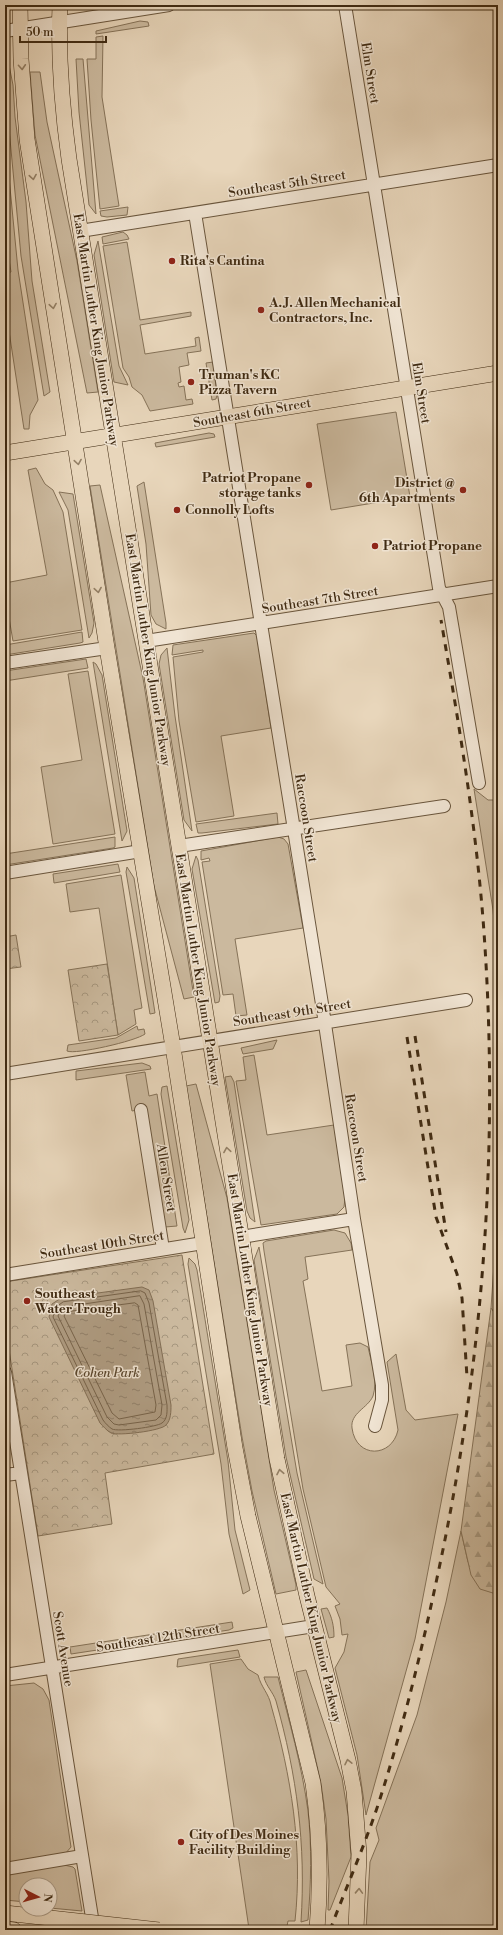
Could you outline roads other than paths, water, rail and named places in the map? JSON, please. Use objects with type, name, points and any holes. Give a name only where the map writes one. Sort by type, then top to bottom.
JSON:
[{"type":"main road","points":[[20,5],[27,139],[107,648],[173,1047],[236,1455],[248,1516],[313,1784],[318,1818],[320,1887],[317,1930]]},
{"type":"main road","name":"East Martin Luther King Junior Parkway","points":[[60,5],[59,22],[65,130],[80,231],[277,1459],[314,1626],[348,1760],[354,1791],[359,1854],[356,1930]]},
{"type":"main road","name":"Southeast 6th Street","points":[[5,453],[228,418],[498,372]]},
{"type":"main road","points":[[5,1913],[159,1930]]},
{"type":"main road","points":[[5,1929],[14,1930]]},
{"type":"street","points":[[5,31],[169,5]]},
{"type":"street","name":"Elm Street","points":[[345,5],[439,588],[448,607],[479,783]]},
{"type":"street","name":"Southeast 5th Street","points":[[80,231],[498,165]]},
{"type":"street","name":"Raccoon Street","points":[[195,213],[294,829],[354,1219],[382,1385],[382,1400],[375,1426]]},
{"type":"street","name":"Southeast 7th Street","points":[[146,641],[498,586]]},
{"type":"street","points":[[5,663],[107,648]]},
{"type":"street","points":[[179,846],[444,806]]},
{"type":"street","points":[[5,873],[141,851]]},
{"type":"street","name":"Southeast 9th Street","points":[[5,1074],[466,1000]]},
{"type":"street","name":"Allen Street","points":[[141,1110],[163,1249]]},
{"type":"street","points":[[241,1237],[354,1219]]},
{"type":"street","name":"Southeast 10th Street","points":[[5,1275],[203,1243]]},
{"type":"street","name":"Scott Avenue","points":[[5,1372],[94,1930]]},
{"type":"street","points":[[5,1475],[21,1473]]},
{"type":"street","name":"Southeast 12th Street","points":[[5,1675],[314,1626]]},
{"type":"street","points":[[5,1869],[82,1856]]},
{"type":"water","points":[[142,1287],[149,1290],[153,1301],[171,1405],[169,1421],[162,1427],[148,1431],[115,1434],[111,1433],[100,1423],[49,1317],[52,1304],[61,1298]]},
{"type":"railway","points":[[330,1930],[361,1852],[387,1777],[403,1721],[437,1578],[453,1496],[466,1415],[477,1332],[484,1250],[490,1085],[488,1002],[483,919],[471,806],[441,620]]},
{"type":"railway","points":[[415,1036],[446,1232]]},
{"type":"railway","points":[[407,1037],[436,1217],[457,1274],[462,1298],[467,1377]]},
{"type":"place","name":"Rita's Cantina","points":[[172,261]]},
{"type":"place","name":"A. J. Allen Mechanical Contractors, Inc.","points":[[261,310]]},
{"type":"place","name":"Truman's KC Pizza Tavern","points":[[191,382]]},
{"type":"place","name":"Patriot Propane storage tanks","points":[[309,485]]},
{"type":"place","name":"District @ 6th Apartments","points":[[463,490]]},
{"type":"place","name":"Connolly Lofts","points":[[177,510]]},
{"type":"place","name":"Patriot Propane","points":[[375,546]]},
{"type":"place","name":"Southeast Water Trough","points":[[27,1301]]},
{"type":"place","name":"City of Des Moines Facility Building","points":[[181,1842]]},
{"type":"park label","name":"Cohen Park","points":[[107,1373]]}]
